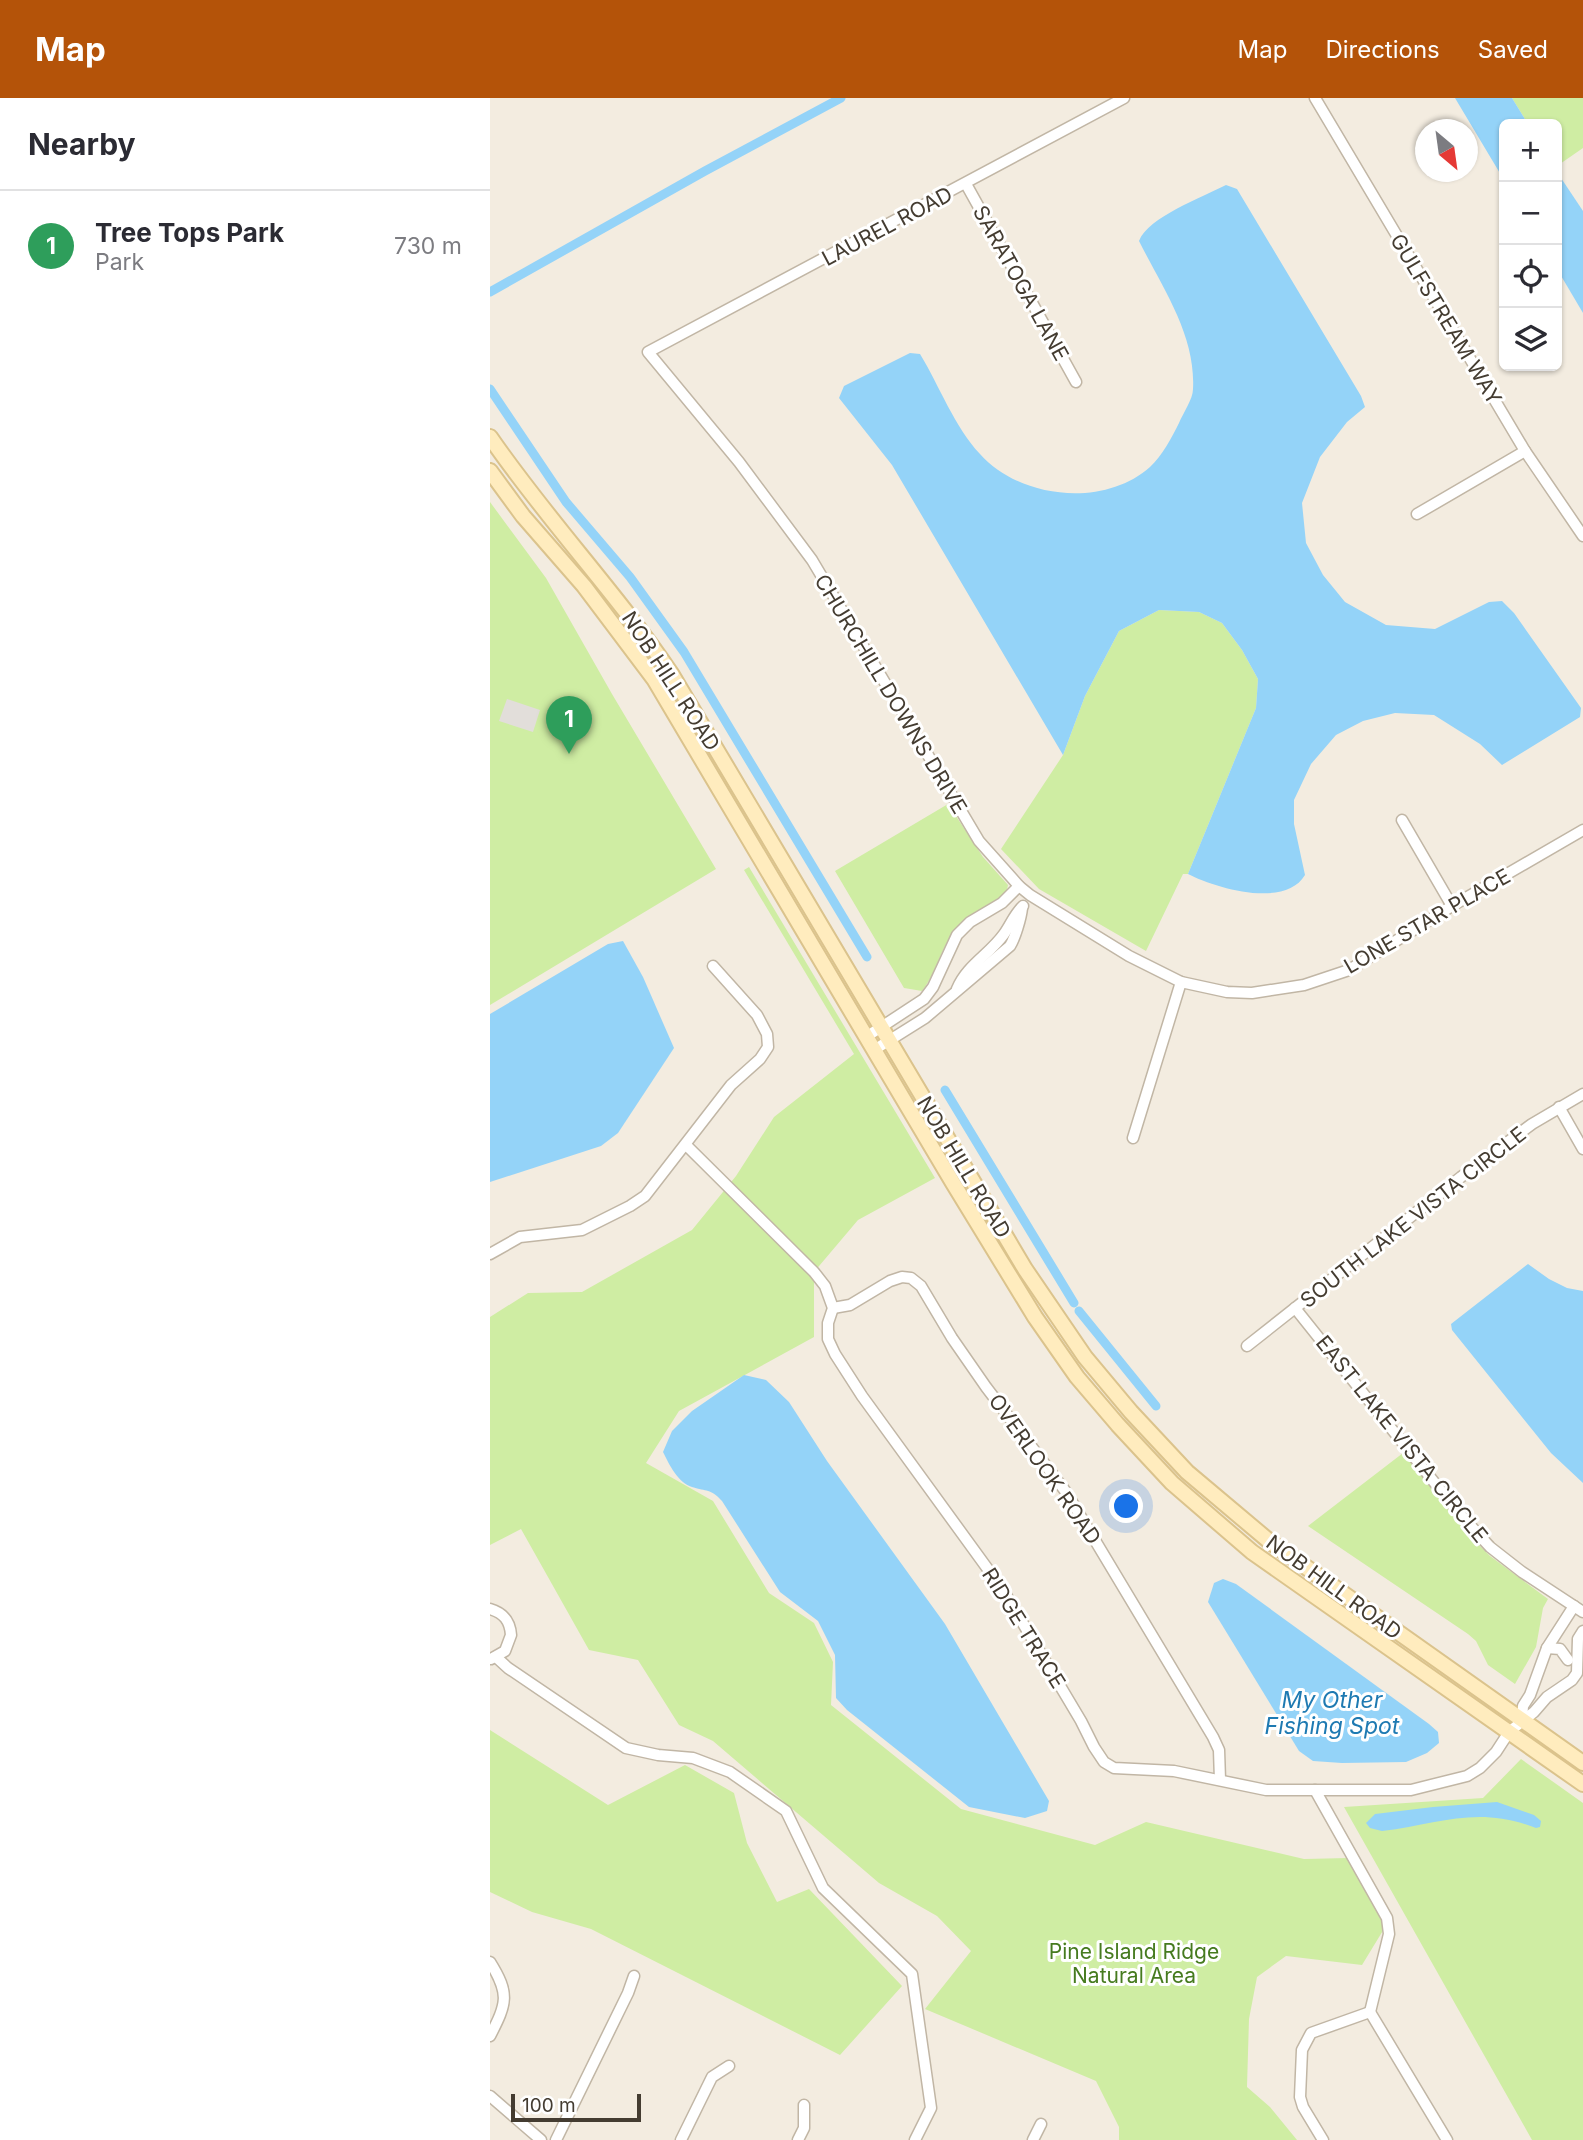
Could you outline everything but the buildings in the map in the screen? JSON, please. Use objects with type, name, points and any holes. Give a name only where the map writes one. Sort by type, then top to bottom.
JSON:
[{"type":"main road","name":"NOB HILL ROAD","points":[[490,437],[521,482],[636,623],[672,675],[1025,1269],[1085,1357],[1156,1441],[1187,1472],[1269,1541],[1583,1763]]},
{"type":"main road","name":"NOB HILL ROAD","points":[[490,471],[523,516],[614,624],[654,679],[1035,1317],[1077,1377],[1172,1483],[1252,1552],[1583,1784]]},
{"type":"street","name":"LAUREL ROAD","points":[[648,352],[1125,98]]},
{"type":"street","name":"GULFSTREAM WAY","points":[[1315,98],[1525,451],[1583,537]]},
{"type":"street","name":"SARATOGA LANE","points":[[966,184],[1076,382]]},
{"type":"street","name":"CHURCHILL DOWNS DRIVE","points":[[648,352],[739,462],[812,560],[979,841],[1030,895],[1129,956],[1181,982]]},
{"type":"street","points":[[1417,514],[1525,451]]},
{"type":"street","points":[[1402,820],[1452,906]]},
{"type":"street","name":"LONE STAR PLACE","points":[[1181,982],[1227,992],[1252,993],[1304,985],[1349,970],[1583,830]]},
{"type":"street","points":[[886,1034],[933,987],[957,935],[970,922],[1002,903],[1019,886]]},
{"type":"street","points":[[1013,923],[1021,915],[1030,895]]},
{"type":"street","points":[[870,1044],[886,1034],[925,1018],[1010,946],[1017,936],[1013,923],[999,915],[985,914]]},
{"type":"street","points":[[490,1254],[520,1237],[582,1230],[645,1196],[731,1085],[760,1059],[768,1047],[767,1034],[757,1016],[713,966]]},
{"type":"street","points":[[1133,1138],[1181,982]]},
{"type":"street","name":"SOUTH LAKE VISTA CIRCLE","points":[[1247,1346],[1461,1177],[1559,1107],[1583,1094]]},
{"type":"street","points":[[1559,1107],[1583,1149]]},
{"type":"street","points":[[686,1145],[814,1272],[825,1286],[833,1308]]},
{"type":"street","name":"OVERLOOK ROAD","points":[[833,1308],[850,1305],[902,1277],[911,1278],[920,1286],[952,1338],[1066,1492],[1089,1528],[1213,1737],[1219,1750],[1220,1780]]},
{"type":"street","name":"RIDGE TRACE","points":[[833,1308],[828,1322],[828,1339],[835,1354],[862,1396],[1003,1590],[1104,1762],[1114,1768],[1174,1770],[1266,1790],[1411,1790],[1467,1776],[1496,1752],[1509,1732],[1534,1712],[1546,1697],[1569,1684]]},
{"type":"street","name":"EAST LAKE VISTA CIRCLE","points":[[1295,1308],[1458,1513],[1490,1547],[1578,1609]]},
{"type":"street","points":[[490,1609],[500,1613],[510,1627],[509,1644],[493,1658],[625,1748],[658,1755],[693,1758],[730,1772],[786,1811],[823,1888],[912,1974],[931,2108],[915,2140]]},
{"type":"street","points":[[1522,1721],[1523,1706],[1530,1696],[1547,1648],[1578,1609]]},
{"type":"street","points":[[1569,1684],[1567,1662],[1574,1640],[1581,1635]]},
{"type":"street","points":[[1569,1684],[1577,1673],[1581,1635]]},
{"type":"street","points":[[1547,1648],[1560,1649],[1567,1662]]},
{"type":"street","points":[[1315,1790],[1387,1918],[1389,1934],[1379,1985],[1370,2012],[1447,2140]]},
{"type":"street","points":[[490,1962],[504,1985],[503,2011],[490,2036]]},
{"type":"street","points":[[555,2140],[634,1976]]},
{"type":"street","points":[[1323,2140],[1303,2108],[1300,2097],[1302,2050],[1311,2033],[1370,2012]]},
{"type":"street","points":[[681,2140],[712,2077],[729,2066]]},
{"type":"street","points":[[490,2096],[541,2140]]},
{"type":"street","points":[[798,2140],[804,2128],[804,2105]]},
{"type":"street","points":[[1033,2140],[1041,2124]]},
{"type":"green space","points":[[1512,98],[1583,98],[1583,148],[1562,163],[1562,119],[1525,119]]},
{"type":"green space","points":[[490,502],[546,578],[716,869],[490,1005]]},
{"type":"green space","points":[[1159,610],[1199,612],[1222,623],[1242,650],[1258,679],[1256,708],[1188,874],[1183,874],[1146,951],[1039,889],[1001,849],[1063,755],[1085,696],[1119,631]]},
{"type":"green space","points":[[948,804],[983,857],[1008,885],[1001,899],[966,920],[954,932],[922,991],[904,988],[835,871]]},
{"type":"green space","name":"Pine Island Ridge Natural Area","points":[[749,867],[935,1178],[858,1220],[814,1272],[814,1337],[679,1411],[646,1463],[713,1501],[769,1593],[814,1623],[833,1662],[831,1705],[961,1809],[1095,1845],[1146,1822],[1304,1859],[1348,1858],[1387,1924],[1362,1965],[1286,1956],[1257,1977],[1249,2019],[1247,2087],[1270,2107],[1297,2140],[1119,2140],[1119,2127],[1096,2081],[925,2009],[971,1951],[937,1916],[879,1883],[713,1741],[679,1725],[638,1660],[589,1650],[521,1529],[490,1545],[490,1317],[528,1293],[582,1292],[692,1230],[736,1176],[774,1117],[854,1054],[744,870]]},
{"type":"green space","points":[[1403,1453],[1468,1534],[1490,1556],[1548,1599],[1543,1608],[1536,1647],[1515,1684],[1488,1665],[1476,1641],[1468,1634],[1308,1526]]},
{"type":"green space","points":[[490,1730],[608,1805],[685,1765],[734,1793],[747,1843],[777,1902],[809,1889],[902,1986],[840,2055],[591,1929],[532,1912],[490,1892]]},
{"type":"green space","points":[[1521,1759],[1583,1803],[1583,2140],[1532,2140],[1344,1807],[1483,1798]]},
{"type":"shaded area","points":[[507,699],[540,710],[533,732],[499,721]]},
{"type":"water","points":[[1455,98],[1512,98],[1525,119],[1499,119],[1499,172],[1478,136],[1478,119],[1468,119]]},
{"type":"water","points":[[1562,180],[1583,211],[1583,313],[1562,277]]},
{"type":"water","points":[[1226,185],[1237,189],[1361,396],[1365,407],[1347,422],[1320,457],[1302,503],[1306,543],[1323,575],[1345,602],[1386,625],[1435,629],[1489,602],[1502,601],[1514,613],[1581,708],[1580,717],[1502,765],[1480,744],[1434,715],[1395,713],[1363,721],[1336,735],[1311,764],[1294,800],[1294,824],[1305,875],[1295,885],[1282,891],[1266,893],[1215,885],[1188,874],[1256,708],[1258,679],[1242,650],[1222,623],[1199,612],[1159,610],[1119,631],[1085,696],[1063,755],[892,465],[839,398],[844,386],[910,353],[920,354],[971,443],[997,469],[1017,481],[1039,489],[1087,493],[1110,489],[1131,480],[1150,467],[1163,452],[1188,406],[1193,389],[1189,350],[1183,331],[1139,241],[1144,232],[1164,216]]},
{"type":"water","points":[[623,941],[643,977],[674,1048],[618,1133],[601,1146],[490,1182],[490,1014],[608,944]]},
{"type":"water","points":[[1528,1264],[1567,1288],[1583,1291],[1583,1483],[1551,1453],[1452,1330],[1451,1324]]},
{"type":"water","points":[[744,1375],[766,1380],[789,1402],[827,1461],[945,1624],[1049,1801],[1047,1811],[1025,1818],[969,1807],[847,1710],[836,1698],[835,1655],[818,1621],[780,1592],[722,1501],[711,1492],[682,1482],[675,1472],[663,1452],[672,1431],[692,1411]]},
{"type":"water","name":"My Other Fishing Spot","points":[[1223,1579],[1236,1584],[1429,1724],[1438,1732],[1439,1743],[1427,1753],[1406,1762],[1313,1761],[1299,1751],[1208,1602],[1214,1583]]},
{"type":"water","points":[[1497,1802],[1534,1815],[1541,1821],[1540,1827],[1477,1817],[1382,1831],[1370,1828],[1366,1823],[1375,1814]]},
{"type":"waterway","points":[[490,292],[841,98]]},
{"type":"waterway","points":[[490,389],[566,502],[630,577],[684,652],[867,957]]},
{"type":"waterway","points":[[945,1090],[1074,1303]]},
{"type":"waterway","points":[[1079,1311],[1156,1406]]},
{"type":"place","name":"Tree Tops Park","points":[[569,754]]}]
